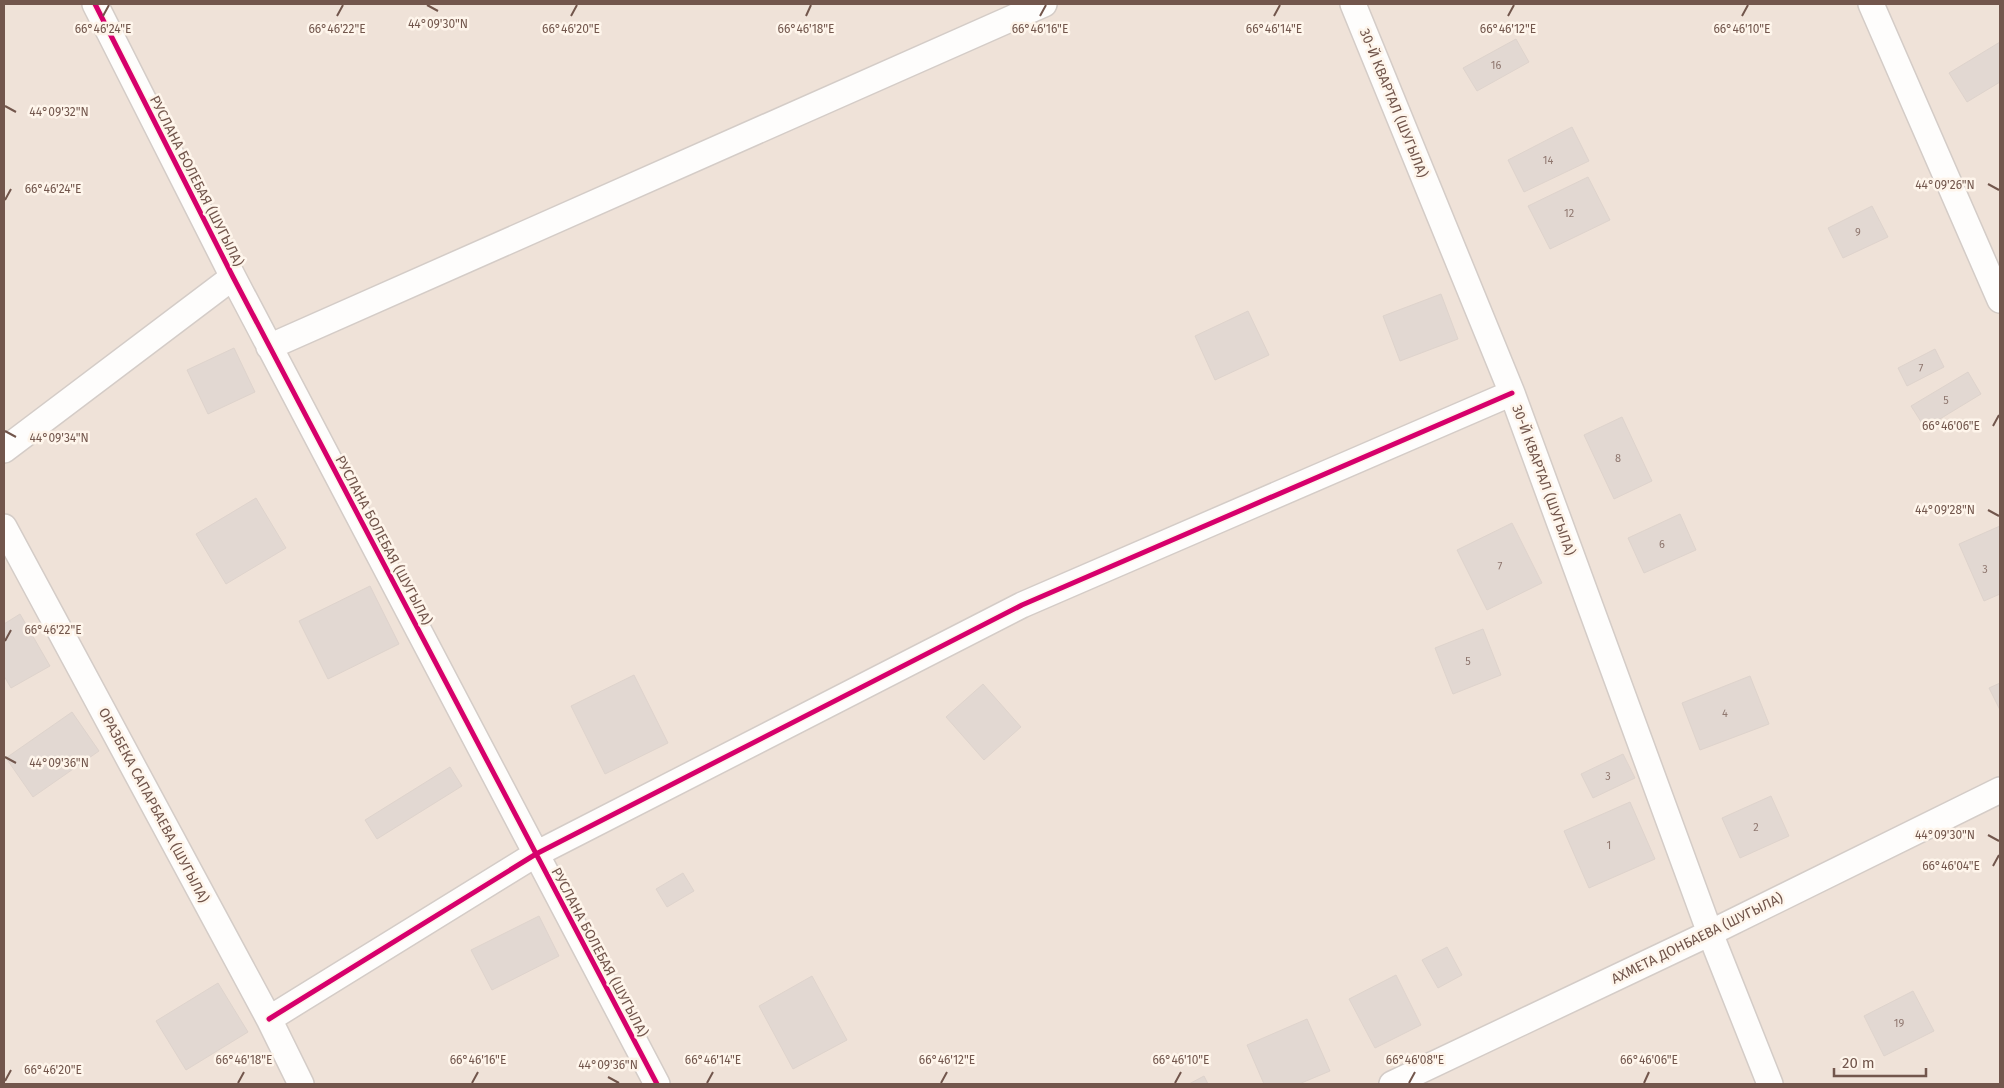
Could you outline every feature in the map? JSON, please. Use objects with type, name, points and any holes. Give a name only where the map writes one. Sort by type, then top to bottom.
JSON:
[{"type":"street","name":"РУСЛАНА БОЛЕБАЯ (ШУГЫЛА)","points":[[95,4],[233,277],[657,1084]]},
{"type":"street","points":[[270,347],[1044,4]]},
{"type":"street","name":"30-Й КВАРТАЛ (ШУГЫЛА)","points":[[1353,4],[1512,393],[1710,933],[1770,1084]]},
{"type":"street","points":[[1871,4],[2000,300]]},
{"type":"street","points":[[4,450],[233,277]]},
{"type":"street","points":[[269,1018],[536,854],[1022,605],[1512,393]]},
{"type":"street","name":"ОРАЗБЕКА САПАРБАЕВА (ШУГЫЛА)","points":[[4,527],[269,1018],[300,1084]]},
{"type":"street","name":"АХМЕТА ДОНБАЕВА (ШУГЫЛА)","points":[[1392,1084],[1710,933],[2000,790]]},
{"type":"shaded area","points":[[4,4],[2000,4],[2000,1084],[4,1084]]},
{"type":"building","points":[[1516,39],[1529,62],[1477,91],[1463,68]]},
{"type":"building","points":[[2000,42],[2000,82],[1967,102],[1949,73]]},
{"type":"building","points":[[1572,127],[1589,161],[1524,192],[1508,160]]},
{"type":"building","points":[[1588,177],[1610,220],[1550,249],[1528,206]]},
{"type":"building","points":[[1872,206],[1888,237],[1843,258],[1828,228]]},
{"type":"building","points":[[1441,294],[1458,339],[1400,361],[1383,316]]},
{"type":"building","points":[[1248,311],[1269,355],[1215,380],[1195,336]]},
{"type":"building","points":[[234,348],[255,392],[208,414],[187,370]]},
{"type":"building","points":[[1935,349],[1944,367],[1907,386],[1898,368]]},
{"type":"building","points":[[1968,372],[1981,394],[1925,428],[1911,406]]},
{"type":"building","points":[[1622,417],[1652,481],[1614,499],[1584,435]]},
{"type":"building","points":[[256,498],[286,548],[226,584],[196,534]]},
{"type":"building","points":[[1680,514],[1696,550],[1644,573],[1628,538]]},
{"type":"building","points":[[1512,523],[1542,583],[1487,610],[1457,550]]},
{"type":"building","points":[[2000,526],[2000,594],[1984,601],[1959,544]]},
{"type":"building","points":[[370,586],[399,644],[328,679],[299,621]]},
{"type":"building","points":[[20,614],[50,666],[11,688],[4,676],[4,624]]},
{"type":"building","points":[[1483,629],[1501,675],[1453,694],[1435,648]]},
{"type":"building","points":[[634,675],[668,743],[605,774],[571,706]]},
{"type":"building","points":[[1750,676],[1769,724],[1700,750],[1682,703]]},
{"type":"building","points":[[2000,683],[2000,710],[1989,688]]},
{"type":"building","points":[[983,684],[1021,727],[984,760],[946,717]]},
{"type":"building","points":[[72,712],[99,751],[33,797],[6,758]]},
{"type":"building","points":[[1623,754],[1635,778],[1593,798],[1581,774]]},
{"type":"building","points":[[450,767],[462,786],[377,839],[365,820]]},
{"type":"building","points":[[1771,796],[1789,836],[1740,858],[1722,818]]},
{"type":"building","points":[[1630,802],[1655,859],[1589,888],[1564,831]]},
{"type":"building","points":[[683,873],[694,891],[667,907],[656,889]]},
{"type":"building","points":[[539,916],[559,956],[492,990],[471,950]]},
{"type":"building","points":[[1447,947],[1462,975],[1438,988],[1422,960]]},
{"type":"building","points":[[1396,975],[1421,1025],[1375,1048],[1349,999]]},
{"type":"building","points":[[812,976],[847,1040],[793,1069],[759,1006]]},
{"type":"building","points":[[218,983],[248,1032],[186,1070],[156,1021]]},
{"type":"building","points":[[1913,991],[1934,1031],[1884,1056],[1864,1016]]},
{"type":"building","points":[[1307,1019],[1330,1071],[1299,1084],[1264,1084],[1247,1045]]},
{"type":"building","points":[[1204,1076],[1208,1084],[1189,1084]]},
{"type":"cycle path","points":[[95,4],[233,277],[657,1084]]},
{"type":"cycle path","points":[[269,1019],[536,854],[1022,605],[1512,393]]}]
